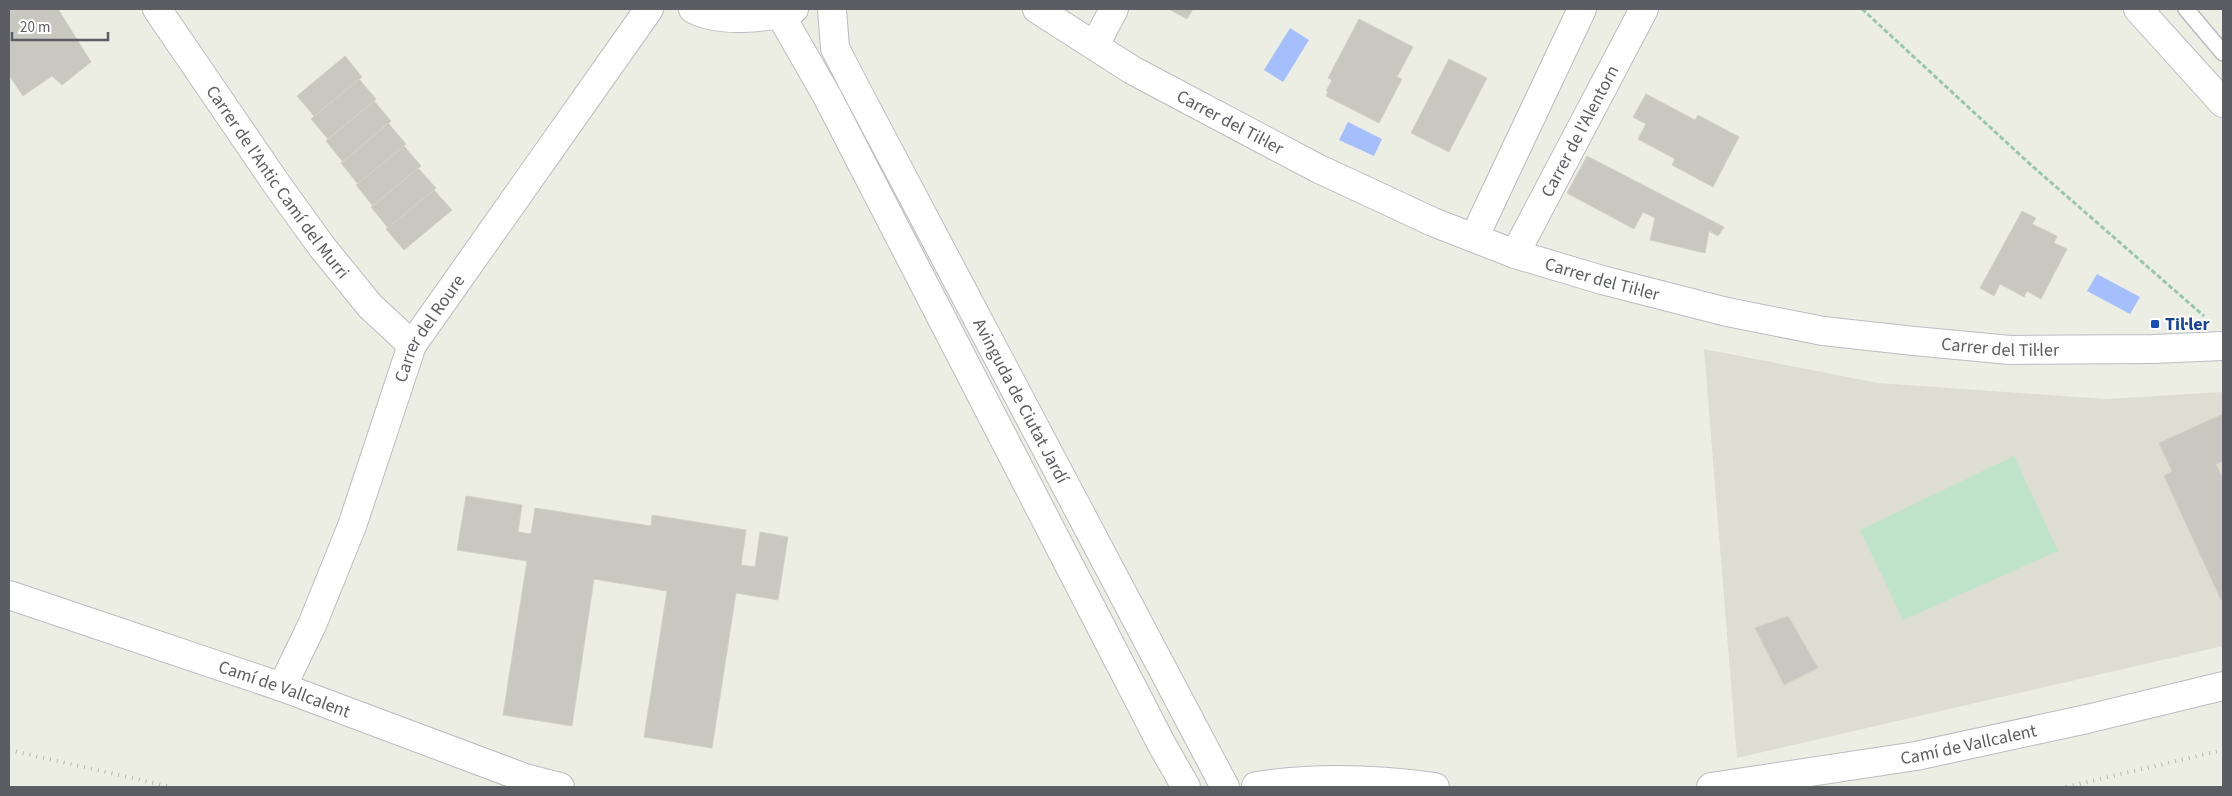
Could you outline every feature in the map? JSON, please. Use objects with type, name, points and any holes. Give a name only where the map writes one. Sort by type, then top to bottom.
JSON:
[{"type":"street","name":"Carrer de l'Antic Camí del Murri","points":[[157,9],[322,247],[370,306],[412,345]]},
{"type":"street","name":"Carrer del Roure","points":[[282,687],[312,625],[352,526],[412,345],[649,9]]},
{"type":"street","points":[[693,9],[739,19],[787,12]]},
{"type":"street","name":"Avinguda de Ciutat Jardí","points":[[832,9],[835,48],[1225,787]]},
{"type":"street","points":[[1095,45],[1114,9]]},
{"type":"street","points":[[1474,238],[1582,9]]},
{"type":"street","name":"Carrer de l'Alentorn","points":[[1515,254],[1644,9]]},
{"type":"street","points":[[2138,9],[2223,103]]},
{"type":"street","name":"Avinguda de Ciutat Jardí","points":[[787,12],[827,96],[1162,745],[1186,787]]},
{"type":"street","name":"Carrer del Til·ler","points":[[1046,12],[1132,70],[1316,168],[1433,222],[1515,254],[1602,280],[1727,312],[1823,331],[2010,350],[2153,349],[2223,346]]},
{"type":"street","name":"Camí de Vallcalent","points":[[9,595],[282,687],[525,778],[560,787]]},
{"type":"street","name":"Camí de Vallcalent","points":[[1711,787],[1916,756],[2087,719],[2223,686]]},
{"type":"street","points":[[1256,786],[1280,782],[1348,781],[1435,787]]},
{"type":"lane","points":[[2186,9],[2223,53]]},
{"type":"path","points":[[1862,9],[2031,165],[2208,320]]},
{"type":"shaded area","points":[[1704,349],[1878,383],[2105,399],[2223,392],[2223,646],[1737,758]]},
{"type":"green space","points":[[2014,456],[2058,551],[1903,620],[1860,530]]},
{"type":"water","points":[[1290,28],[1309,40],[1283,82],[1264,70]]},
{"type":"water","points":[[1348,122],[1382,139],[1374,156],[1339,140]]},
{"type":"water","points":[[2097,274],[2140,297],[2130,314],[2087,291]]},
{"type":"building","points":[[9,9],[58,9],[91,62],[62,85],[52,76],[23,96],[9,75]]},
{"type":"building","points":[[1169,9],[1193,9],[1187,19]]},
{"type":"building","points":[[1359,19],[1413,47],[1397,77],[1402,79],[1379,123],[1326,96],[1328,92],[1326,91],[1332,80],[1328,78]]},
{"type":"building","points":[[345,56],[362,77],[314,116],[297,96]]},
{"type":"building","points":[[1449,59],[1487,78],[1449,152],[1411,133]]},
{"type":"building","points":[[359,79],[376,99],[328,139],[311,119]]},
{"type":"building","points":[[1646,94],[1695,120],[1698,115],[1739,137],[1713,187],[1672,165],[1675,159],[1638,139],[1646,124],[1633,117]]},
{"type":"building","points":[[374,101],[391,121],[343,162],[326,141]]},
{"type":"building","points":[[388,123],[406,144],[358,184],[341,163]]},
{"type":"building","points":[[404,146],[421,166],[373,206],[356,185]]},
{"type":"building","points":[[1587,156],[1724,227],[1718,236],[1709,231],[1705,253],[1650,240],[1655,218],[1643,212],[1634,229],[1567,193]]},
{"type":"building","points":[[418,168],[436,188],[388,228],[371,207]]},
{"type":"building","points":[[434,190],[452,210],[404,250],[386,229]]},
{"type":"building","points":[[2022,211],[2036,218],[2032,224],[2057,236],[2054,243],[2067,249],[2041,299],[2027,291],[2024,297],[2000,284],[1994,296],[1980,288]]},
{"type":"building","points":[[2223,414],[2223,461],[2216,464],[2223,479],[2223,599],[2221,600],[2164,476],[2172,471],[2159,443]]},
{"type":"building","points":[[466,496],[522,505],[518,532],[531,534],[535,508],[651,526],[652,515],[746,530],[741,565],[755,567],[760,532],[788,537],[778,600],[736,593],[712,748],[644,737],[667,591],[594,579],[572,726],[503,715],[527,561],[457,550]]},
{"type":"building","points":[[1788,616],[1818,668],[1784,685],[1755,628]]},
{"type":"railway","points":[[9,750],[172,787]]},
{"type":"railway","points":[[2066,787],[2223,750]]},
{"type":"place","name":"Til·ler","points":[[2155,324]]}]
